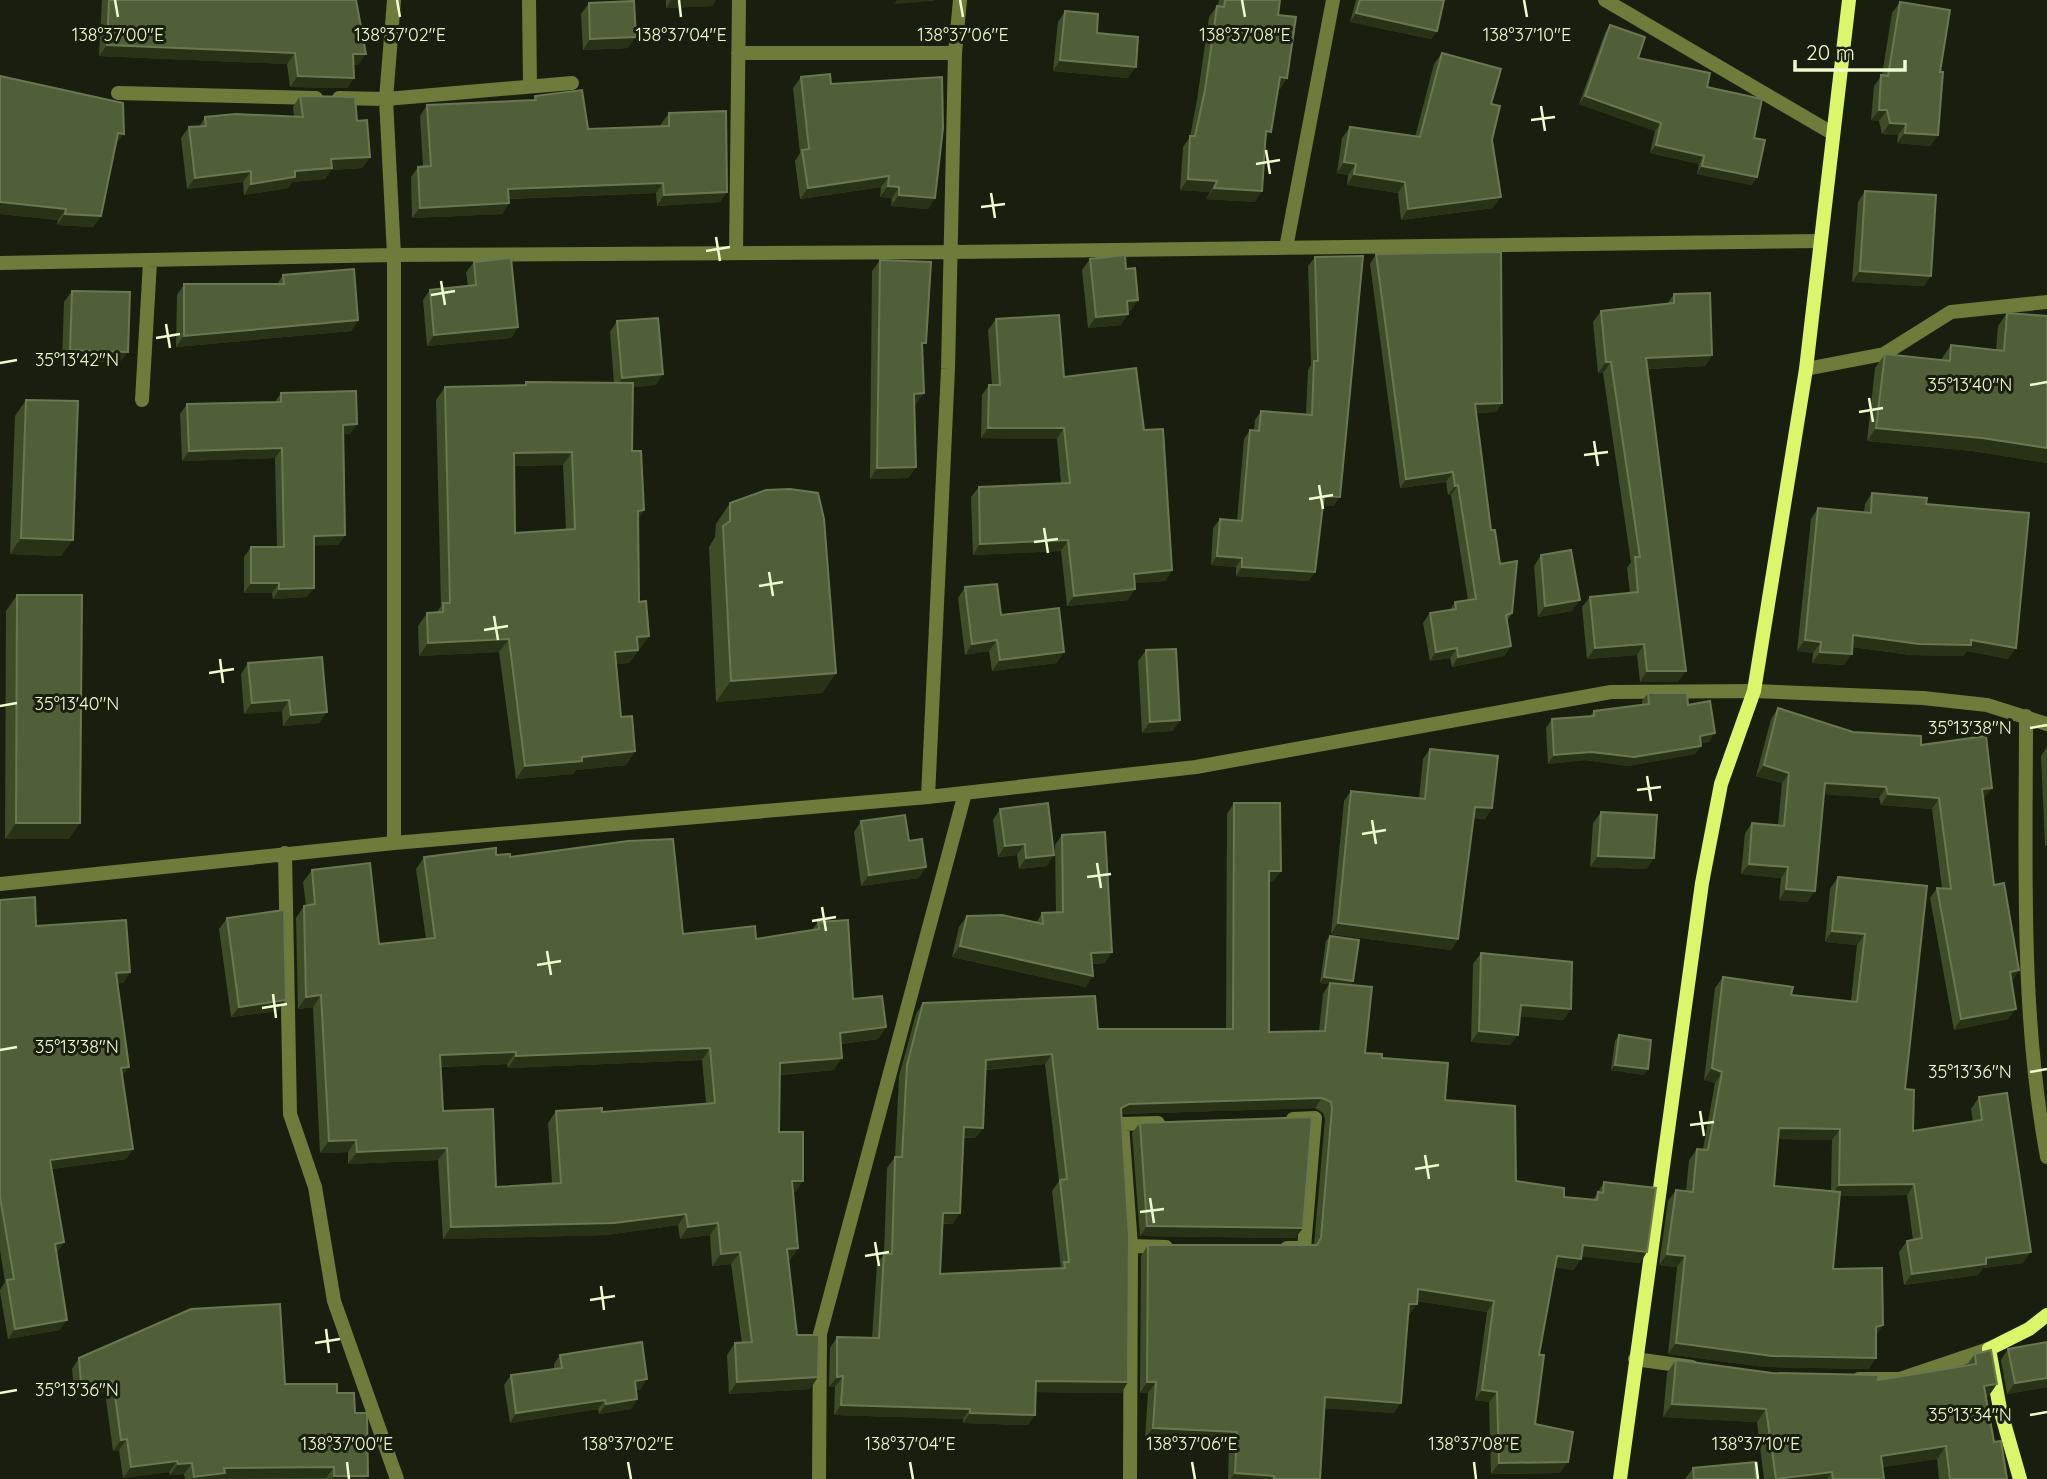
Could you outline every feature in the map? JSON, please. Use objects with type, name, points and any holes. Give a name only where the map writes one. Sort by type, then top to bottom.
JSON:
[{"type":"street","points":[[394,0],[386,99],[394,255],[394,843]]},
{"type":"street","points":[[530,0],[530,86]]},
{"type":"street","points":[[736,253],[738,0]]},
{"type":"street","points":[[928,796],[948,369],[956,53],[960,0]]},
{"type":"street","points":[[1286,248],[1332,0]]},
{"type":"street","points":[[1605,0],[1832,134]]},
{"type":"street","points":[[1620,1479],[1634,1359],[1702,883],[1721,784],[1754,691],[1806,369],[1849,0]]},
{"type":"street","points":[[738,53],[956,53]]},
{"type":"street","points":[[118,93],[386,99],[572,83]]},
{"type":"street","points":[[0,263],[394,255],[951,252],[1820,241]]},
{"type":"street","points":[[142,400],[150,262]]},
{"type":"street","points":[[1806,369],[1884,355],[1951,312],[2047,302]]},
{"type":"street","points":[[0,884],[285,853],[965,793],[1196,767],[1611,692],[1754,691],[1923,698],[1987,705],[2047,724]]},
{"type":"street","points":[[2026,716],[2025,950],[2039,1114],[2047,1157]]},
{"type":"street","points":[[819,1479],[820,1334],[965,793]]},
{"type":"street","points":[[285,853],[290,1114],[314,1187],[334,1301],[397,1479]]},
{"type":"street","points":[[1274,1120],[1315,1118],[1304,1248],[1277,1248]]},
{"type":"street","points":[[1130,1479],[1131,1246],[1122,1124],[1177,1122]]},
{"type":"street","points":[[1131,1246],[1184,1247]]},
{"type":"street","points":[[1850,1379],[1900,1379],[1989,1349],[2029,1329],[2047,1315]]},
{"type":"street","points":[[1989,1349],[2000,1409],[2020,1479]]},
{"type":"street","points":[[1634,1359],[1712,1370]]},
{"type":"building","points":[[109,0],[356,0],[366,54],[353,54],[354,78],[298,76],[295,53],[107,45]]},
{"type":"building","points":[[1225,0],[1280,0],[1278,15],[1296,17],[1287,78],[1280,77],[1271,132],[1266,131],[1262,191],[1214,188],[1217,181],[1188,179],[1190,136],[1195,136],[1205,90],[1217,6],[1224,7]]},
{"type":"building","points":[[1360,0],[1444,0],[1437,31],[1356,13]]},
{"type":"building","points":[[634,1],[636,37],[590,39],[589,3]]},
{"type":"building","points":[[1900,2],[1950,10],[1940,72],[1943,72],[1938,135],[1905,133],[1906,124],[1890,123],[1887,110],[1879,110],[1881,75],[1888,76]]},
{"type":"building","points":[[1065,11],[1098,14],[1097,33],[1138,37],[1136,67],[1060,60]]},
{"type":"building","points":[[1610,25],[1645,37],[1638,58],[1710,73],[1707,87],[1762,99],[1754,138],[1765,140],[1757,177],[1702,166],[1704,156],[1656,145],[1661,123],[1585,96]]},
{"type":"building","points":[[1442,53],[1501,69],[1491,104],[1500,106],[1492,140],[1501,197],[1408,209],[1405,182],[1354,174],[1356,164],[1344,162],[1350,127],[1420,137]]},
{"type":"building","points":[[830,74],[831,84],[942,77],[943,128],[935,198],[899,195],[899,187],[888,186],[889,176],[808,188],[802,150],[809,149],[801,77]]},
{"type":"building","points":[[0,76],[123,103],[124,134],[118,133],[101,216],[65,214],[66,209],[0,202]]},
{"type":"building","points":[[582,90],[588,129],[669,126],[669,113],[726,111],[727,192],[664,195],[663,183],[508,189],[509,203],[420,208],[418,167],[431,166],[427,105],[536,100],[535,96]]},
{"type":"building","points":[[300,96],[355,97],[357,121],[367,120],[370,157],[331,159],[332,168],[295,171],[295,177],[251,184],[251,171],[195,178],[189,127],[206,126],[205,117],[236,114],[303,117]]},
{"type":"building","points":[[1865,191],[1936,195],[1931,276],[1860,271]]},
{"type":"building","points":[[1501,252],[1502,403],[1475,404],[1491,530],[1495,530],[1500,564],[1517,561],[1512,613],[1506,615],[1511,646],[1458,657],[1457,648],[1436,652],[1430,613],[1456,609],[1455,602],[1476,599],[1458,485],[1455,486],[1453,472],[1406,479],[1376,254]]},
{"type":"building","points":[[1125,255],[1126,269],[1135,268],[1138,300],[1127,301],[1128,314],[1096,317],[1090,259]]},
{"type":"building","points":[[1363,256],[1340,497],[1324,496],[1315,572],[1242,567],[1242,558],[1217,556],[1220,519],[1242,521],[1250,430],[1259,431],[1261,411],[1312,415],[1314,361],[1318,361],[1315,257]]},
{"type":"building","points":[[511,258],[518,327],[434,335],[430,290],[476,285],[474,262]]},
{"type":"building","points":[[880,260],[931,262],[926,343],[922,343],[924,393],[914,394],[916,467],[877,468]]},
{"type":"building","points":[[354,269],[358,320],[184,336],[184,284],[284,284],[283,275]]},
{"type":"building","points":[[72,291],[130,292],[128,352],[70,350]]},
{"type":"building","points":[[1710,293],[1712,355],[1646,358],[1686,671],[1647,671],[1644,644],[1595,648],[1590,597],[1638,592],[1635,557],[1640,557],[1611,362],[1606,362],[1601,311],[1674,303],[1674,294]]},
{"type":"building","points":[[2007,313],[2047,316],[2047,448],[1982,438],[1876,428],[1885,354],[1950,361],[1951,345],[2004,351]]},
{"type":"building","points":[[1059,315],[1064,377],[1136,368],[1144,430],[1163,429],[1172,570],[1134,574],[1135,589],[1074,596],[1068,540],[980,544],[979,487],[1070,483],[1064,428],[988,428],[989,385],[1000,385],[996,319]]},
{"type":"building","points":[[658,318],[663,374],[622,378],[617,321]]},
{"type":"building","points":[[526,382],[633,383],[632,451],[641,451],[644,510],[638,511],[639,602],[646,601],[649,636],[637,637],[638,650],[615,652],[621,717],[632,716],[635,751],[582,757],[582,761],[525,766],[509,639],[428,643],[427,613],[443,612],[443,603],[450,603],[445,387],[526,385]],"holes":[[[572,452],[575,529],[515,533],[514,453]]]},
{"type":"building","points":[[356,391],[357,424],[343,425],[345,535],[314,536],[314,588],[279,589],[279,583],[251,583],[251,547],[284,547],[282,448],[189,451],[187,404],[281,402],[281,393]]},
{"type":"building","points":[[26,400],[78,401],[73,540],[21,538]]},
{"type":"building","points":[[790,489],[818,493],[824,519],[836,673],[731,681],[723,526],[730,521],[730,503],[766,490]]},
{"type":"building","points":[[1872,493],[1927,498],[1926,504],[2029,513],[2016,648],[1971,640],[1971,645],[1919,644],[1853,635],[1852,654],[1820,652],[1821,642],[1805,640],[1818,508],[1871,513]]},
{"type":"building","points":[[1571,550],[1580,600],[1545,606],[1541,555]]},
{"type":"building","points":[[997,584],[1001,615],[1059,608],[1064,652],[1000,660],[997,640],[972,644],[965,587]]},
{"type":"building","points":[[17,595],[82,595],[80,823],[16,823]]},
{"type":"building","points":[[1176,649],[1180,720],[1150,722],[1146,650]]},
{"type":"building","points":[[322,657],[327,712],[291,715],[289,700],[252,703],[248,663]]},
{"type":"building","points":[[1648,693],[1687,693],[1688,705],[1710,701],[1715,733],[1700,736],[1701,746],[1634,757],[1591,752],[1554,755],[1552,719],[1594,716],[1594,711],[1649,704]]},
{"type":"building","points":[[1778,708],[1853,732],[1921,736],[1921,745],[1986,736],[1992,788],[1982,789],[1994,885],[2004,883],[2019,970],[2010,972],[2016,1009],[1961,1019],[1937,888],[1951,889],[1939,798],[1888,794],[1886,787],[1825,783],[1815,891],[1786,889],[1788,867],[1749,864],[1752,823],[1784,826],[1789,773],[1764,765]]},
{"type":"building","points":[[1430,749],[1498,756],[1492,808],[1475,807],[1458,939],[1338,923],[1351,791],[1425,799]]},
{"type":"building","points":[[1048,803],[1054,855],[1026,858],[1025,844],[1005,846],[1000,809]]},
{"type":"building","points":[[1234,803],[1280,803],[1281,871],[1269,871],[1269,1032],[1325,1031],[1330,983],[1372,987],[1365,1053],[1382,1054],[1382,1058],[1448,1063],[1445,1100],[1515,1106],[1516,1181],[1564,1188],[1564,1197],[1597,1200],[1598,1192],[1603,1193],[1604,1182],[1656,1188],[1647,1252],[1583,1245],[1581,1259],[1557,1256],[1539,1355],[1544,1355],[1535,1424],[1573,1432],[1568,1462],[1499,1463],[1497,1392],[1482,1390],[1494,1301],[1418,1289],[1417,1304],[1409,1304],[1401,1403],[1325,1397],[1320,1479],[1274,1479],[1274,1476],[1235,1473],[1237,1432],[1153,1428],[1156,1382],[1147,1382],[1148,1245],[1317,1245],[1321,1238],[1332,1108],[1331,1102],[1322,1098],[1129,1104],[1121,1108],[1129,1236],[1128,1382],[1036,1381],[1035,1415],[970,1413],[970,1409],[841,1405],[843,1376],[837,1377],[837,1337],[879,1338],[884,1254],[892,1254],[895,1157],[902,1157],[907,1065],[923,1003],[1095,996],[1098,1029],[1233,1029]],"holes":[[[1052,1054],[1067,1179],[1060,1180],[1069,1262],[1064,1262],[1065,1268],[940,1274],[943,1213],[960,1213],[964,1127],[983,1128],[986,1060]]]},
{"type":"building","points":[[1601,812],[1657,815],[1654,858],[1598,856]]},
{"type":"building","points":[[905,815],[909,841],[922,839],[926,867],[869,875],[861,821]]},
{"type":"building","points":[[1105,832],[1112,952],[1091,953],[1093,976],[960,946],[967,916],[1002,915],[1043,924],[1042,913],[1063,912],[1062,835]]},
{"type":"building","points":[[673,839],[683,934],[755,926],[756,939],[819,929],[818,922],[848,920],[853,999],[882,996],[886,1027],[840,1033],[842,1058],[780,1063],[779,1132],[803,1132],[803,1181],[792,1181],[798,1248],[787,1249],[797,1335],[819,1335],[818,1377],[737,1382],[735,1343],[752,1342],[740,1252],[721,1254],[718,1223],[688,1227],[686,1214],[614,1223],[451,1227],[447,1148],[357,1152],[356,1140],[329,1141],[321,995],[306,997],[304,906],[315,904],[312,870],[370,863],[379,944],[435,938],[424,857],[496,848],[496,855],[510,854],[510,857],[628,841]],"holes":[[[710,1048],[715,1103],[602,1112],[602,1108],[556,1111],[561,1183],[496,1187],[493,1109],[443,1111],[440,1055],[516,1052],[516,1056]]]},
{"type":"building","points":[[1838,877],[1927,886],[1905,1089],[1914,1090],[1913,1131],[1982,1120],[1979,1097],[2007,1093],[2031,1252],[1986,1258],[1986,1264],[1912,1274],[1907,1241],[1922,1238],[1914,1184],[1839,1185],[1840,1129],[1779,1128],[1774,1186],[1840,1192],[1833,1269],[1882,1268],[1883,1325],[1876,1327],[1876,1358],[1772,1356],[1676,1343],[1685,1256],[1667,1254],[1676,1190],[1693,1192],[1697,1149],[1708,1150],[1722,1072],[1712,1068],[1723,977],[1793,987],[1791,995],[1857,1002],[1865,934],[1832,931]]},
{"type":"building","points":[[35,897],[36,926],[126,920],[130,972],[116,973],[129,1067],[121,1068],[133,1149],[50,1160],[64,1242],[55,1244],[67,1320],[15,1329],[7,1280],[14,1279],[0,1197],[0,900]]},
{"type":"building","points":[[284,910],[286,1000],[239,1007],[227,918]]},
{"type":"building","points":[[1330,936],[1359,940],[1353,981],[1324,977]]},
{"type":"building","points":[[1481,953],[1572,962],[1571,1009],[1521,1005],[1518,1035],[1479,1031]]},
{"type":"building","points":[[1619,1035],[1651,1040],[1648,1069],[1615,1065]]},
{"type":"building","points":[[1312,1117],[1303,1228],[1147,1226],[1140,1123]]},
{"type":"building","points":[[280,1304],[285,1384],[337,1384],[337,1393],[354,1393],[355,1413],[367,1413],[368,1476],[334,1476],[334,1467],[224,1468],[225,1473],[194,1477],[192,1463],[178,1464],[177,1461],[131,1467],[127,1439],[121,1440],[113,1381],[81,1383],[79,1358],[191,1309]]},
{"type":"building","points":[[642,1342],[647,1379],[635,1381],[637,1399],[606,1404],[605,1400],[516,1413],[511,1375],[562,1368],[560,1355]]},
{"type":"building","points":[[2047,1342],[2047,1378],[2015,1383],[2008,1349]]},
{"type":"building","points":[[1991,1350],[1997,1384],[1984,1386],[1994,1442],[2001,1441],[2007,1479],[1950,1479],[1946,1446],[1881,1456],[1884,1479],[1833,1479],[1832,1472],[1776,1479],[1766,1409],[1672,1404],[1676,1360],[1772,1373],[1878,1375],[1878,1380],[1976,1364],[1975,1354]]},
{"type":"building","points":[[1755,1462],[1756,1479],[1694,1479],[1693,1468]]}]
